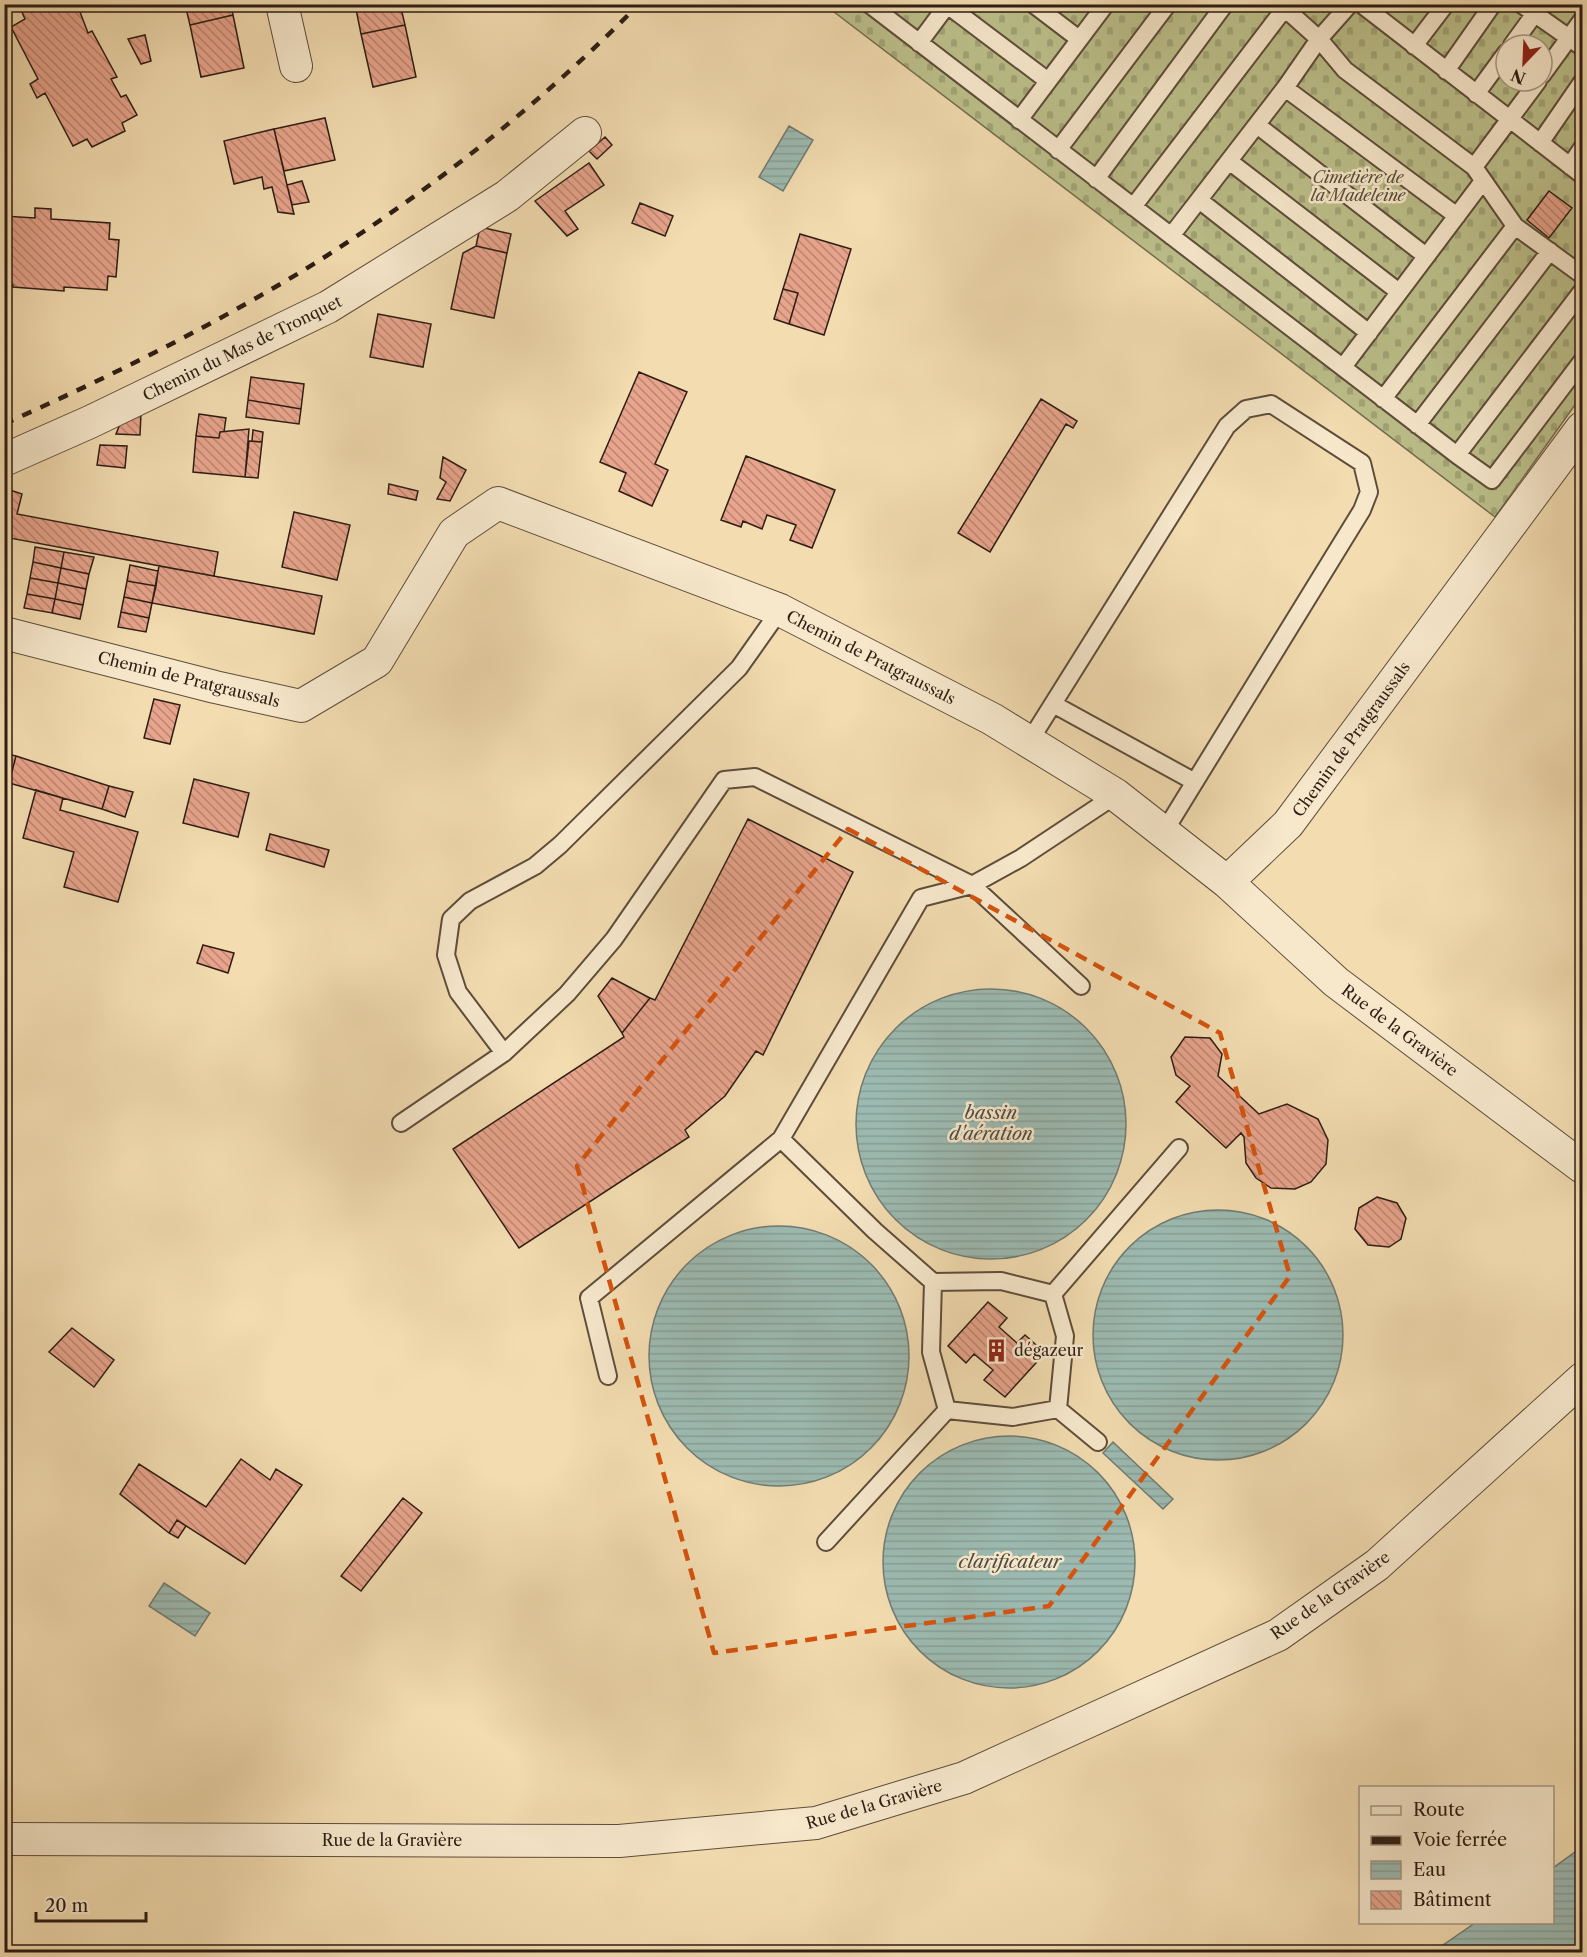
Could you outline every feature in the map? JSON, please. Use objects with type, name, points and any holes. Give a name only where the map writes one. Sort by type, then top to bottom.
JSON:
[{"type":"street","points":[[282,4],[296,66]]},
{"type":"street","name":"Chemin du Mas de Tronquet","points":[[4,460],[90,422],[328,308],[507,196],[585,134]]},
{"type":"street","name":"Chemin de Pratgraussals","points":[[4,633],[215,687],[301,706],[377,661],[454,533],[498,503],[780,610],[992,719],[1116,795],[1227,882],[1288,824],[1582,428]]},
{"type":"street","name":"Rue de la Gravière","points":[[1227,882],[1336,982],[1582,1167]]},
{"type":"street","name":"Rue de la Gravière","points":[[4,1839],[619,1841],[816,1823],[964,1778],[1278,1635],[1377,1565],[1582,1379]]},
{"type":"lane","points":[[869,4],[1383,399],[1492,480],[1582,362]]},
{"type":"lane","points":[[1033,4],[1079,39]]},
{"type":"lane","points":[[1019,120],[1106,4]]},
{"type":"lane","points":[[1058,150],[1168,4]]},
{"type":"lane","points":[[1096,179],[1225,4]]},
{"type":"lane","points":[[1171,236],[1285,88],[1319,39],[1350,4]]},
{"type":"lane","points":[[1361,4],[1576,170],[1582,148]]},
{"type":"lane","points":[[1414,46],[1446,4]]},
{"type":"lane","points":[[1446,71],[1493,4]]},
{"type":"lane","points":[[919,43],[947,5],[1048,81]]},
{"type":"lane","points":[[1133,207],[1282,6],[1319,39],[1345,70],[1478,174],[1515,226],[1582,275]]},
{"type":"lane","points":[[1518,33],[1532,8],[1576,43]]},
{"type":"lane","points":[[1554,64],[1576,43],[1582,20]]},
{"type":"lane","points":[[1476,94],[1494,69]]},
{"type":"lane","points":[[1540,143],[1582,82]]},
{"type":"lane","points":[[1285,88],[1457,216]]},
{"type":"lane","points":[[1343,368],[1457,216],[1509,120],[1529,93]]},
{"type":"lane","points":[[1257,125],[1426,256]]},
{"type":"lane","points":[[1229,161],[1399,292]]},
{"type":"lane","points":[[1199,200],[1369,333]]},
{"type":"lane","points":[[1383,399],[1515,226]]},
{"type":"lane","points":[[1418,425],[1550,251]]},
{"type":"lane","points":[[1457,455],[1582,291]]},
{"type":"lane","points":[[1029,742],[1227,426],[1246,408],[1271,404],[1362,463],[1369,492],[1362,510],[1164,832]]},
{"type":"lane","points":[[504,1053],[458,992],[446,955],[451,919],[470,901],[535,866],[560,845],[739,668],[780,610]]},
{"type":"lane","points":[[1053,704],[1195,782]]},
{"type":"lane","points":[[400,1123],[504,1053],[567,994],[614,939],[724,780],[754,777],[972,885],[1081,986]]},
{"type":"lane","points":[[608,1376],[589,1298],[781,1139],[921,898],[972,885],[1021,858],[1116,795]]},
{"type":"lane","points":[[781,1139],[875,1231],[933,1282],[1000,1281],[1053,1294]]},
{"type":"lane","points":[[1053,1294],[1179,1148]]},
{"type":"lane","points":[[933,1282],[931,1352],[947,1410]]},
{"type":"lane","points":[[1053,1294],[1065,1336],[1058,1409]]},
{"type":"lane","points":[[947,1410],[1013,1417],[1058,1409],[1098,1442]]},
{"type":"lane","points":[[826,1542],[947,1410]]},
{"type":"highlighted area","points":[[848,829],[1220,1033],[1290,1276],[1049,1606],[714,1653],[577,1166]]},
{"type":"green space","name":"Cimetière de la Madeleine","points":[[825,5],[1582,5],[1582,395],[1495,517]]},
{"type":"water","points":[[789,126],[813,140],[783,191],[759,177]]},
{"type":"water","name":"bassin d'aération","points":[[978,989],[1004,989],[1043,999],[1066,1011],[1087,1028],[1104,1049],[1116,1072],[1124,1098],[1126,1124],[1124,1150],[1116,1176],[1104,1199],[1087,1220],[1066,1237],[1030,1254],[1004,1259],[978,1259],[952,1254],[927,1243],[905,1229],[886,1210],[872,1188],[861,1163],[856,1137],[856,1111],[861,1085],[872,1060],[886,1038],[905,1019],[927,1005],[952,994]]},
{"type":"water","points":[[1206,1210],[1230,1210],[1266,1219],[1288,1231],[1315,1256],[1334,1287],[1341,1311],[1343,1335],[1341,1359],[1334,1383],[1322,1405],[1297,1432],[1266,1451],[1254,1455],[1230,1460],[1206,1460],[1170,1451],[1148,1439],[1121,1414],[1102,1383],[1098,1371],[1093,1347],[1093,1323],[1102,1287],[1114,1265],[1139,1238],[1170,1219],[1182,1215]]},
{"type":"water","points":[[766,1226],[792,1226],[817,1231],[840,1241],[862,1255],[880,1273],[894,1295],[904,1318],[909,1356],[904,1394],[894,1417],[880,1439],[862,1457],[840,1471],[817,1481],[792,1486],[766,1486],[741,1481],[718,1471],[696,1457],[678,1439],[664,1417],[654,1394],[649,1369],[649,1343],[654,1318],[664,1295],[678,1273],[696,1255],[718,1241],[741,1231]]},
{"type":"water","name":"clarificateur","points":[[1009,1436],[1034,1439],[1057,1446],[1079,1458],[1098,1473],[1113,1492],[1125,1514],[1132,1537],[1135,1562],[1132,1587],[1125,1610],[1113,1632],[1098,1651],[1079,1666],[1057,1678],[1034,1685],[1009,1688],[984,1685],[961,1678],[939,1666],[920,1651],[905,1632],[893,1610],[886,1587],[883,1562],[886,1537],[893,1514],[905,1492],[920,1473],[939,1458],[961,1446],[984,1439]]},
{"type":"water","points":[[1113,1442],[1173,1499],[1163,1509],[1103,1453]]},
{"type":"water","points":[[164,1583],[210,1613],[195,1636],[149,1606]]},
{"type":"water","points":[[1582,1847],[1582,1952],[1433,1952],[1474,1924],[1554,1924],[1554,1867]]},
{"type":"building","points":[[31,4],[77,4],[88,33],[92,31],[117,77],[111,79],[121,97],[126,95],[137,115],[122,123],[125,131],[92,147],[87,139],[73,146],[45,93],[37,98],[30,84],[38,79],[11,27],[25,19],[21,10]]},
{"type":"building","points":[[185,4],[231,4],[233,15],[190,25]]},
{"type":"building","points":[[355,4],[400,4],[405,25],[361,34]]},
{"type":"building","points":[[233,15],[244,68],[201,77],[190,25]]},
{"type":"building","points":[[405,25],[416,77],[373,87],[361,34]]},
{"type":"building","points":[[145,35],[151,61],[141,64],[128,39]]},
{"type":"building","points":[[325,118],[335,160],[284,171],[274,129]]},
{"type":"building","points":[[274,129],[294,214],[278,212],[272,187],[264,189],[262,177],[234,184],[224,141]]},
{"type":"building","points":[[605,137],[612,145],[597,159],[589,151]]},
{"type":"building","points":[[589,163],[604,185],[565,211],[578,229],[567,236],[535,201]]},
{"type":"building","points":[[302,181],[309,202],[292,205],[287,185]]},
{"type":"building","points":[[1549,191],[1572,208],[1549,238],[1527,220]]},
{"type":"building","points":[[640,203],[673,216],[665,236],[632,223]]},
{"type":"building","points":[[35,208],[51,209],[51,219],[110,223],[109,239],[119,240],[116,277],[108,276],[107,290],[64,287],[64,291],[13,287],[13,285],[4,284],[4,216],[35,218]]},
{"type":"building","points":[[480,227],[511,234],[507,253],[476,246]]},
{"type":"building","points":[[800,234],[851,249],[824,335],[789,324],[798,293],[783,289]]},
{"type":"building","points":[[476,246],[507,253],[494,318],[451,309],[463,253]]},
{"type":"building","points":[[783,289],[798,293],[789,324],[774,319]]},
{"type":"building","points":[[378,314],[431,324],[423,367],[370,357]]},
{"type":"building","points":[[639,372],[687,392],[655,464],[668,470],[652,506],[619,491],[626,473],[600,462]]},
{"type":"building","points":[[251,377],[304,384],[301,409],[248,400]]},
{"type":"building","points":[[1041,399],[1077,421],[1073,428],[1066,424],[990,552],[958,533]]},
{"type":"building","points":[[248,400],[301,409],[299,424],[246,417]]},
{"type":"building","points":[[141,414],[140,435],[116,434],[120,424]]},
{"type":"building","points":[[199,414],[226,418],[224,432],[220,432],[219,438],[196,436]]},
{"type":"building","points":[[249,429],[245,477],[193,472],[196,436],[219,438],[220,432]]},
{"type":"building","points":[[253,430],[263,432],[262,442],[252,441]]},
{"type":"building","points":[[249,441],[262,442],[258,478],[245,477]]},
{"type":"building","points":[[100,445],[127,446],[125,468],[97,465]]},
{"type":"building","points":[[746,456],[835,490],[812,548],[790,540],[796,525],[767,515],[762,529],[743,521],[741,527],[721,520]]},
{"type":"building","points":[[443,457],[466,470],[450,501],[437,499],[446,482],[440,478]]},
{"type":"building","points":[[389,484],[418,491],[416,500],[388,494]]},
{"type":"building","points":[[4,488],[22,494],[17,514],[218,552],[214,576],[4,537]]},
{"type":"building","points":[[294,512],[350,525],[337,580],[282,567]]},
{"type":"building","points":[[35,547],[64,552],[61,568],[33,562]]},
{"type":"building","points":[[64,552],[94,557],[89,574],[61,568]]},
{"type":"building","points":[[33,562],[61,568],[58,583],[30,578]]},
{"type":"building","points":[[130,565],[158,571],[156,586],[127,581]]},
{"type":"building","points":[[159,566],[322,596],[314,634],[152,603]]},
{"type":"building","points":[[61,568],[89,574],[86,589],[58,583]]},
{"type":"building","points":[[30,578],[58,583],[55,599],[27,594]]},
{"type":"building","points":[[127,581],[156,586],[152,603],[124,597]]},
{"type":"building","points":[[58,583],[86,589],[83,605],[55,599]]},
{"type":"building","points":[[27,594],[55,599],[52,613],[24,608]]},
{"type":"building","points":[[124,597],[152,603],[149,618],[121,612]]},
{"type":"building","points":[[55,599],[83,605],[80,619],[52,613]]},
{"type":"building","points":[[121,612],[149,618],[146,632],[118,627]]},
{"type":"building","points":[[154,699],[180,705],[170,744],[144,738]]},
{"type":"building","points":[[4,753],[16,756],[9,783],[4,781]]},
{"type":"building","points":[[16,756],[109,786],[102,809],[9,783]]},
{"type":"building","points":[[194,779],[249,793],[238,837],[183,823]]},
{"type":"building","points":[[109,786],[133,792],[125,817],[102,809]]},
{"type":"building","points":[[36,790],[63,798],[60,810],[138,832],[118,902],[64,887],[74,852],[23,838]]},
{"type":"building","points":[[748,819],[853,872],[763,1055],[756,1051],[725,1096],[685,1130],[689,1137],[519,1248],[453,1149],[624,1037],[622,1033],[650,998],[655,1000]]},
{"type":"building","points":[[270,834],[329,850],[324,867],[266,850]]},
{"type":"building","points":[[203,945],[234,953],[228,973],[197,963]]},
{"type":"building","points":[[612,978],[650,998],[622,1033],[598,996]]},
{"type":"building","points":[[1185,1037],[1210,1038],[1222,1054],[1218,1076],[1259,1114],[1287,1104],[1318,1119],[1328,1140],[1326,1164],[1311,1182],[1295,1189],[1271,1188],[1256,1178],[1246,1163],[1244,1137],[1241,1133],[1226,1148],[1176,1102],[1190,1086],[1176,1075],[1171,1057]]},
{"type":"building","points":[[1377,1197],[1397,1203],[1406,1218],[1401,1239],[1389,1247],[1368,1245],[1355,1229],[1359,1208]]},
{"type":"building","name":"dégazeur","points":[[988,1302],[1007,1318],[999,1327],[1017,1343],[1025,1335],[1045,1353],[1005,1397],[984,1380],[993,1370],[974,1354],[966,1363],[948,1346]]},
{"type":"building","points":[[72,1328],[114,1360],[94,1387],[49,1352]]},
{"type":"building","points":[[241,1459],[270,1480],[276,1469],[302,1485],[245,1564],[177,1520],[169,1533],[120,1494],[139,1464],[206,1507]]},
{"type":"building","points":[[403,1498],[422,1513],[361,1591],[341,1576]]},
{"type":"building","points":[[177,1520],[186,1526],[178,1538],[169,1533]]},
{"type":"railway","points":[[4,424],[81,389],[194,332],[304,270],[349,241],[437,180],[521,113],[601,42],[639,4]]},
{"type":"place","name":"dégazeur","points":[[996,1350]]}]
